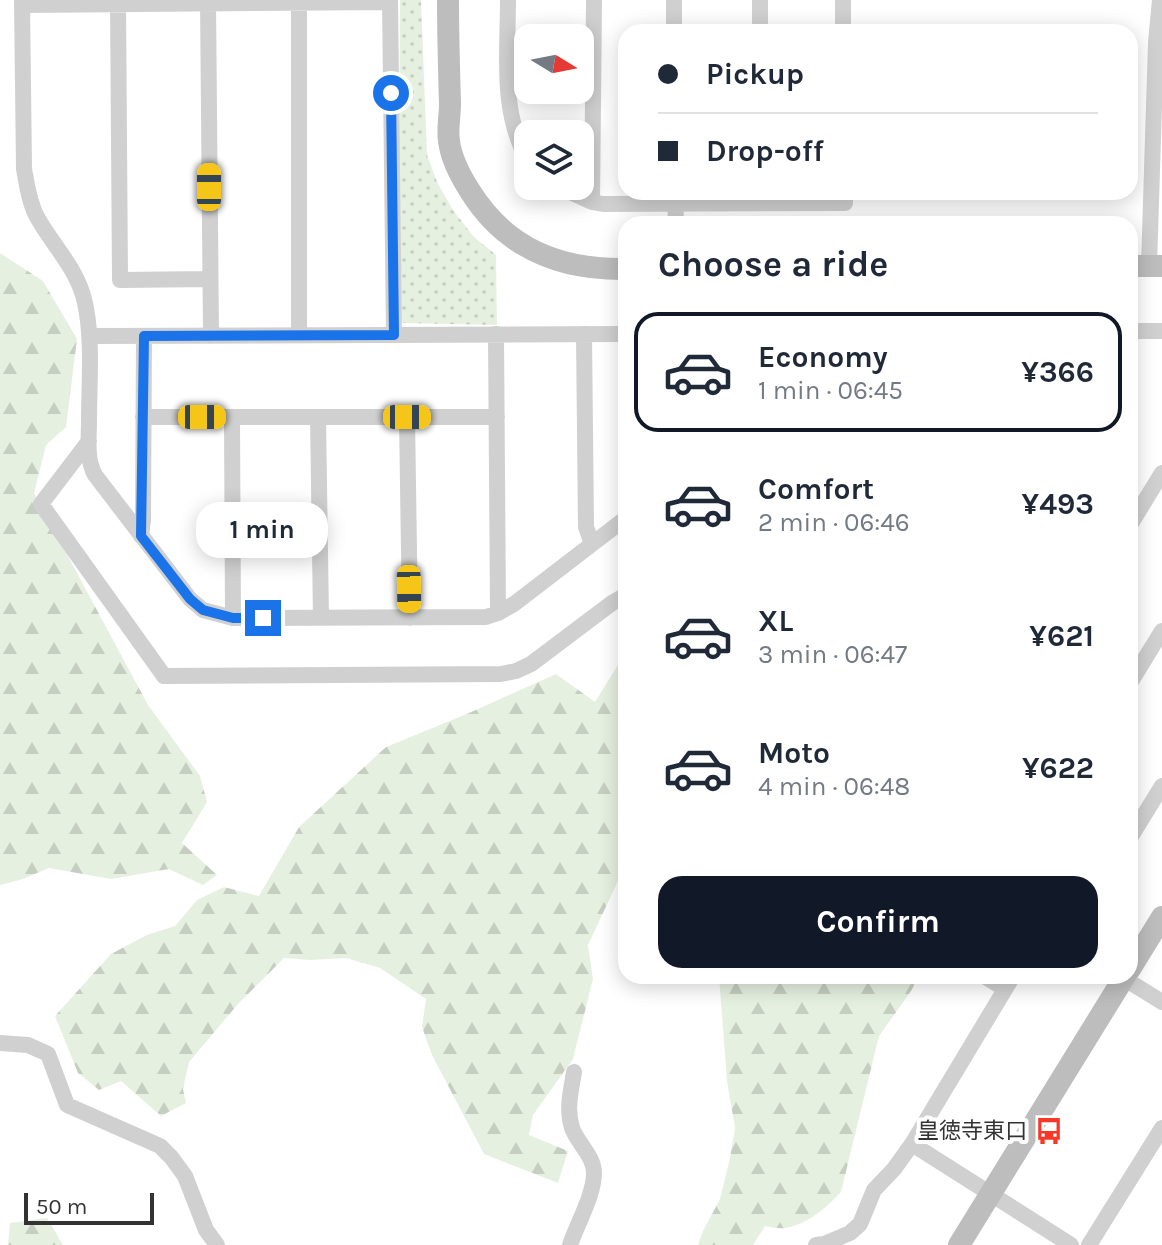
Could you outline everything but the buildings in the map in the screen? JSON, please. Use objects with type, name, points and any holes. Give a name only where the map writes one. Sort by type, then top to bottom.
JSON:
[{"type":"street","points":[[448,0],[449,141],[460,176],[478,205],[502,231],[533,252],[571,264],[618,268]]},
{"type":"street","points":[[508,0],[510,108],[514,128]]},
{"type":"street","points":[[592,202],[594,0]]},
{"type":"street","points":[[674,0],[674,24]]},
{"type":"street","points":[[760,0],[760,24]]},
{"type":"street","points":[[843,0],[843,24]]},
{"type":"street","points":[[1147,266],[1160,0]]},
{"type":"street","points":[[299,1],[299,335]]},
{"type":"street","points":[[394,335],[390,1],[22,2],[24,169],[36,215],[78,280],[85,303],[89,336],[90,467],[190,599],[203,610],[233,618],[486,617],[514,604],[618,524]]},
{"type":"street","points":[[118,2],[120,280],[210,279]]},
{"type":"street","points":[[208,2],[211,336]]},
{"type":"street","points":[[588,200],[603,204],[652,200]]},
{"type":"street","points":[[795,200],[845,203],[845,200]]},
{"type":"street","points":[[1138,331],[1162,331]]},
{"type":"street","points":[[496,334],[498,613]]},
{"type":"street","points":[[584,334],[586,527],[592,544]]},
{"type":"street","points":[[89,336],[618,334]]},
{"type":"street","points":[[141,536],[144,336]]},
{"type":"street","points":[[143,417],[497,417]]},
{"type":"street","points":[[232,417],[233,618]]},
{"type":"street","points":[[318,417],[321,618]]},
{"type":"street","points":[[407,417],[410,618]]},
{"type":"street","points":[[89,441],[41,504],[164,676],[501,674],[531,664],[618,600]]},
{"type":"street","points":[[1138,512],[1162,473]]},
{"type":"street","points":[[1138,670],[1162,631]]},
{"type":"street","points":[[1138,825],[1162,786]]},
{"type":"street","points":[[1138,955],[1162,917]]},
{"type":"street","points":[[816,1245],[850,1233],[860,1224],[874,1190],[912,1144],[1008,984]]},
{"type":"street","points":[[959,1245],[1119,984]]},
{"type":"street","points":[[1137,984],[1162,1002]]},
{"type":"street","points":[[0,1043],[28,1045],[48,1054],[67,1105],[160,1146],[185,1176],[206,1230],[217,1245]]},
{"type":"street","points":[[570,1245],[592,1185],[594,1170],[591,1158],[573,1130],[568,1111],[574,1072]]},
{"type":"street","points":[[1089,1245],[1162,1128]]},
{"type":"street","points":[[912,1144],[1071,1245]]},
{"type":"green space","points":[[400,0],[421,0],[427,155],[437,182],[453,210],[474,237],[496,255],[497,325],[403,323],[398,319]]},
{"type":"green space","points":[[0,253],[43,281],[77,339],[66,427],[46,445],[34,493],[148,705],[200,776],[207,802],[182,843],[217,875],[203,885],[169,869],[111,879],[49,868],[0,885]]},
{"type":"green space","points":[[618,665],[618,881],[588,945],[593,979],[573,1059],[533,1115],[529,1135],[568,1151],[558,1183],[484,1154],[432,1055],[422,1027],[426,999],[380,968],[346,958],[284,958],[238,1004],[189,1062],[183,1089],[186,1103],[161,1116],[121,1081],[99,1090],[78,1073],[55,1016],[111,954],[147,935],[175,926],[197,900],[224,887],[259,896],[299,827],[386,747],[556,674],[595,702]]},
{"type":"green space","points":[[720,984],[915,984],[879,1036],[841,1192],[823,1209],[801,1223],[783,1228],[765,1226],[753,1245],[698,1245],[720,1199],[730,1158],[735,1128],[727,1081]]},
{"type":"green space","points":[[47,1218],[63,1245],[8,1245],[10,1223]]},
{"type":"place","name":"皇徳寺東口","points":[[1049,1131]]},
{"type":"route","points":[[263,618],[233,618],[203,610],[190,599],[141,536],[144,336],[394,335],[391,93]]}]
